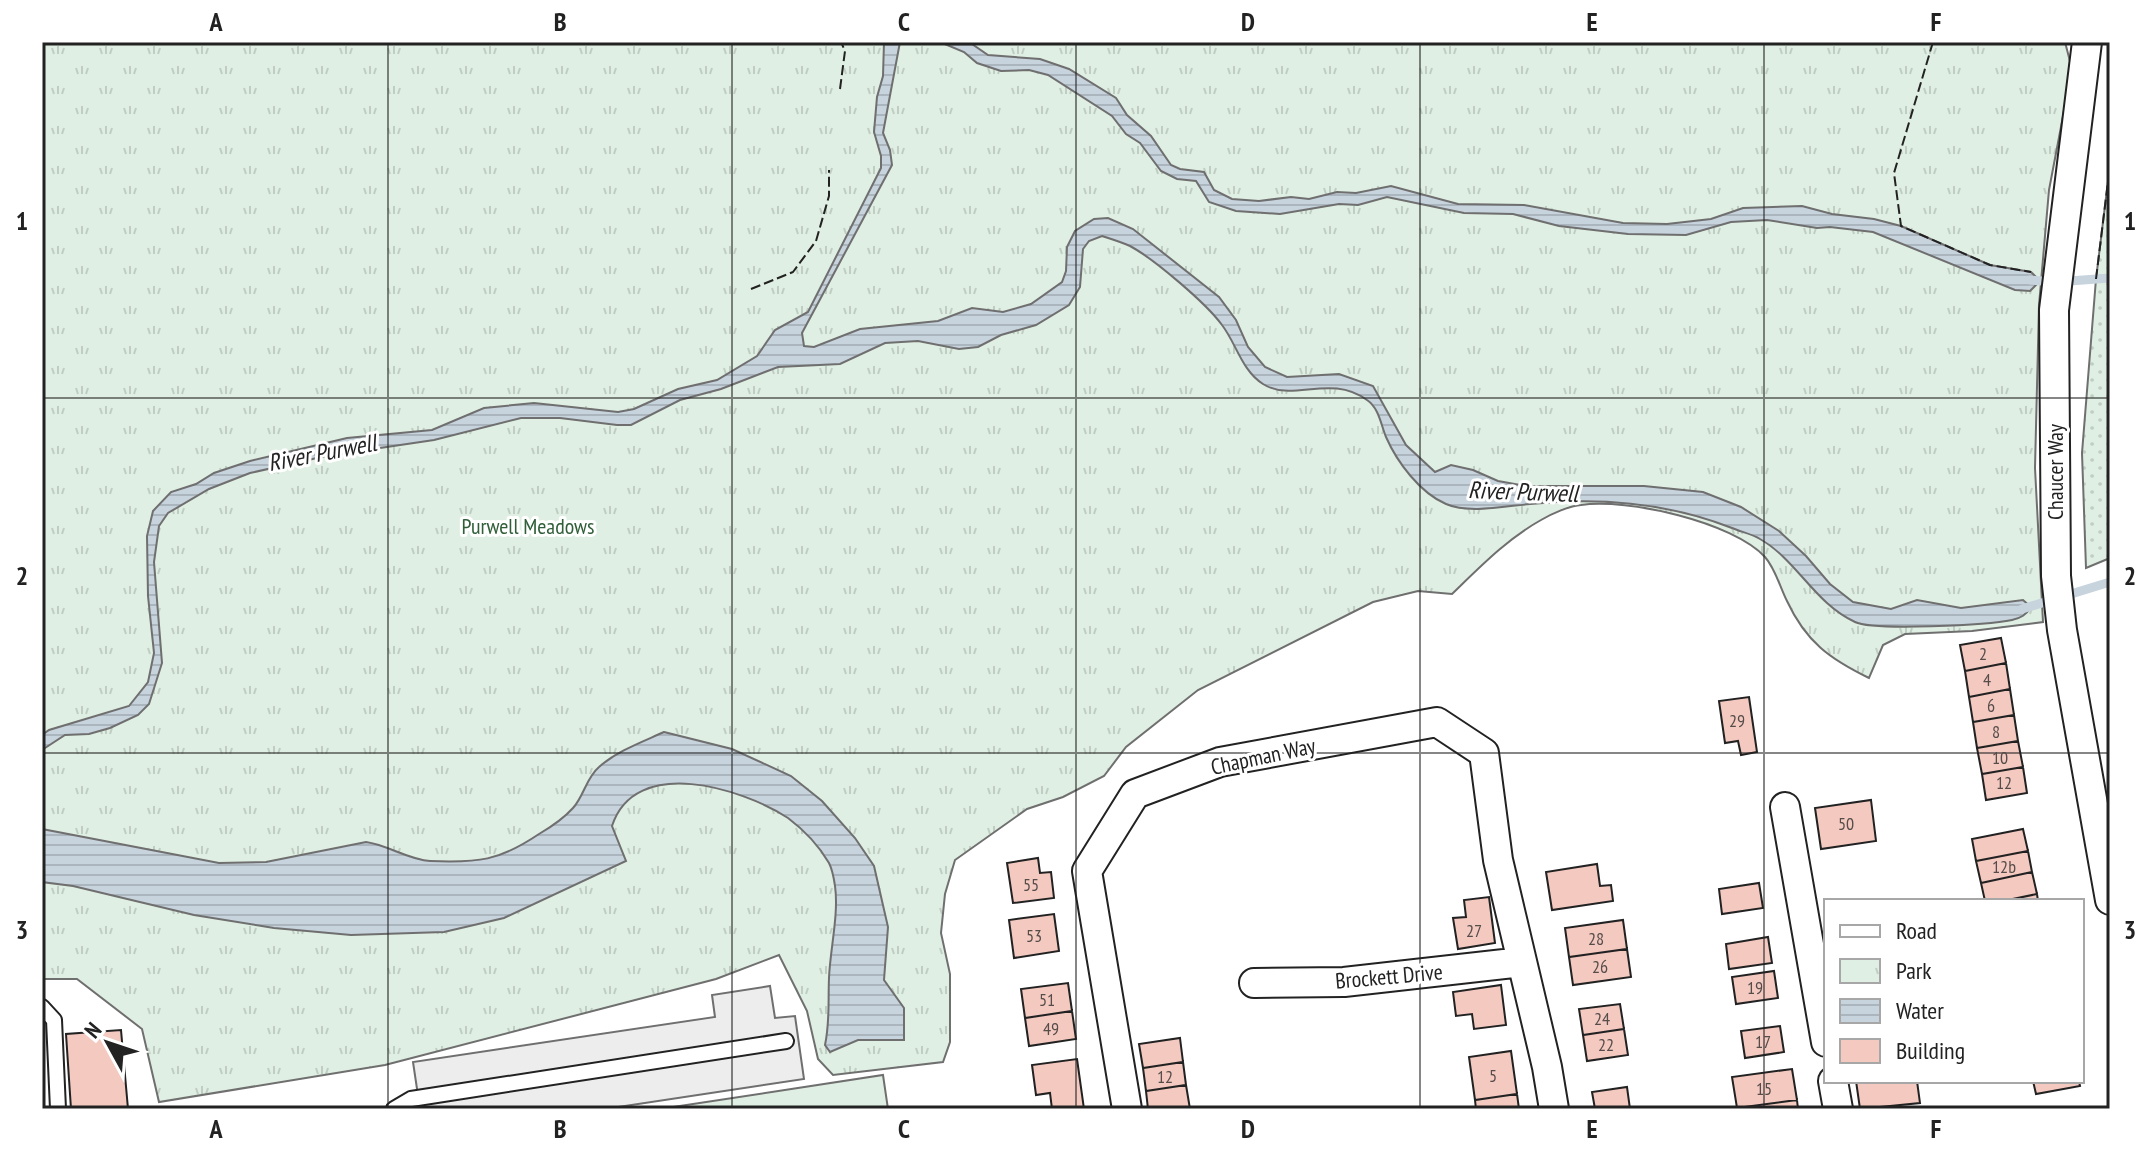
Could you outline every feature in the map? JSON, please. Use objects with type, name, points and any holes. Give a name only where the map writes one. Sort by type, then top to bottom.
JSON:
[{"type":"street","name":"Chaucer Way","points":[[2087,42],[2054,310],[2056,576],[2059,610],[2110,900]]},
{"type":"street","name":"Chapman Way","points":[[1127,1109],[1087,871],[1135,794],[1220,762],[1437,722],[1484,753],[1498,860],[1522,962]]},
{"type":"street","points":[[1785,807],[1824,1031]]},
{"type":"street","name":"Brockett Drive","points":[[1254,983],[1344,982],[1522,962]]},
{"type":"street","points":[[1522,962],[1554,1109]]},
{"type":"street","points":[[1833,1083],[1838,1109]]},
{"type":"lane","points":[[42,1007],[54,1020],[58,1109]]},
{"type":"lane","points":[[394,1109],[411,1099],[786,1041]]},
{"type":"green space","name":"Purwell Meadows","points":[[42,42],[2065,42],[2072,69],[2049,190],[2039,305],[2035,468],[2043,622],[1972,631],[1905,634],[1883,645],[1869,678],[1820,648],[1802,628],[1769,561],[1750,544],[1705,523],[1651,509],[1601,504],[1571,507],[1545,518],[1517,536],[1452,594],[1418,591],[1373,602],[1198,690],[1126,747],[1104,776],[1063,797],[1027,809],[955,860],[945,894],[941,933],[950,974],[950,1042],[943,1062],[833,1075],[818,1059],[807,1011],[779,955],[716,979],[385,1065],[159,1102],[142,1029],[77,979],[42,979]]},
{"type":"green space","points":[[2110,165],[2110,558],[2086,568],[2082,453],[2096,279]]},
{"type":"green space","points":[[883,1075],[888,1109],[660,1109]]},
{"type":"shaded area","points":[[770,986],[775,1018],[795,1016],[804,1079],[605,1109],[420,1109],[413,1062],[715,1017],[712,995]]},
{"type":"water","points":[[884,42],[900,42],[883,133],[892,165],[802,333],[804,346],[814,347],[860,329],[938,321],[972,308],[1003,312],[1031,304],[1062,282],[1066,271],[1067,247],[1075,231],[1094,219],[1108,218],[1133,229],[1219,297],[1236,320],[1248,347],[1265,367],[1287,377],[1339,374],[1373,386],[1406,445],[1435,472],[1451,465],[1498,481],[1526,486],[1644,486],[1703,492],[1741,507],[1779,531],[1830,584],[1853,602],[1891,609],[1917,600],[1961,608],[2023,600],[2031,607],[2021,617],[1999,622],[1932,626],[1866,625],[1855,622],[1828,604],[1785,558],[1760,539],[1708,520],[1658,508],[1607,502],[1556,502],[1476,509],[1446,504],[1418,485],[1403,466],[1371,403],[1353,392],[1339,389],[1287,391],[1263,384],[1244,364],[1222,325],[1192,294],[1140,252],[1102,236],[1089,241],[1083,249],[1080,287],[1069,305],[1036,325],[1001,335],[978,347],[959,349],[918,341],[885,343],[840,364],[778,367],[721,389],[680,400],[631,425],[560,418],[521,418],[434,440],[326,456],[250,473],[209,489],[168,513],[159,526],[154,562],[162,663],[149,704],[138,715],[110,728],[89,734],[65,735],[42,750],[42,735],[49,730],[129,706],[148,682],[154,653],[148,596],[147,536],[153,511],[171,492],[250,461],[347,438],[432,430],[484,408],[534,403],[618,412],[634,409],[678,389],[717,380],[757,356],[775,330],[808,312],[881,168],[874,132],[877,97],[883,76]]},
{"type":"water","points":[[940,42],[969,42],[988,55],[1040,59],[1069,69],[1116,98],[1127,115],[1151,136],[1171,165],[1204,172],[1214,190],[1232,199],[1309,199],[1337,192],[1356,193],[1391,186],[1458,204],[1524,205],[1623,223],[1667,224],[1711,219],[1743,208],[1802,206],[1901,226],[1990,265],[2031,272],[2040,281],[2030,291],[2015,290],[1873,232],[1767,220],[1731,222],[1686,235],[1628,234],[1559,226],[1513,214],[1464,213],[1387,197],[1358,205],[1339,204],[1280,214],[1236,211],[1209,202],[1196,181],[1177,179],[1161,171],[1140,143],[1126,134],[1112,116],[1048,75],[1029,70],[1001,71],[977,63],[964,52]]},
{"type":"water","points":[[664,732],[732,749],[791,776],[822,801],[855,838],[874,866],[888,927],[884,980],[904,1008],[904,1040],[858,1040],[830,1052],[825,1045],[836,897],[830,865],[821,850],[788,818],[744,797],[691,784],[666,784],[643,791],[624,804],[612,826],[626,861],[504,918],[444,932],[351,935],[274,928],[194,915],[73,886],[42,882],[42,829],[219,863],[266,862],[366,842],[422,860],[488,858],[512,850],[553,825],[573,808],[591,776],[606,761]]},
{"type":"building","points":[[2001,638],[2006,663],[1965,671],[1960,645]]},
{"type":"building","points":[[2006,663],[2010,689],[1969,697],[1965,671]]},
{"type":"building","points":[[2010,689],[2014,715],[1973,722],[1969,697]]},
{"type":"building","points":[[1749,697],[1757,752],[1741,755],[1738,741],[1725,743],[1719,701]]},
{"type":"building","points":[[2014,715],[2018,741],[1977,748],[1973,722]]},
{"type":"building","points":[[2018,741],[2023,767],[1982,774],[1977,748]]},
{"type":"building","points":[[2023,767],[2027,793],[1986,800],[1982,774]]},
{"type":"building","points":[[1871,800],[1876,841],[1821,849],[1815,808]]},
{"type":"building","points":[[2023,829],[2028,851],[1976,861],[1972,839]]},
{"type":"building","points":[[2028,851],[2032,872],[1981,883],[1976,861]]},
{"type":"building","points":[[1038,858],[1040,873],[1051,872],[1054,898],[1013,903],[1007,863]]},
{"type":"building","points":[[1597,864],[1600,886],[1611,885],[1613,901],[1552,910],[1546,872]]},
{"type":"building","points":[[2032,872],[2037,894],[2013,899],[1985,899],[1981,883]]},
{"type":"building","points":[[1759,883],[1763,908],[1722,914],[1719,889]]},
{"type":"building","points":[[2037,894],[2038,899],[2013,899]]},
{"type":"building","points":[[1489,897],[1495,943],[1458,949],[1453,918],[1466,917],[1464,900]]},
{"type":"building","points":[[1054,914],[1059,951],[1014,958],[1009,920]]},
{"type":"building","points":[[1623,920],[1627,949],[1569,957],[1565,928]]},
{"type":"building","points":[[1768,937],[1772,963],[1729,969],[1726,944]]},
{"type":"building","points":[[1627,949],[1631,977],[1573,985],[1569,957]]},
{"type":"building","points":[[1774,971],[1778,998],[1736,1004],[1732,977]]},
{"type":"building","points":[[1068,983],[1072,1011],[1025,1018],[1021,989]]},
{"type":"building","points":[[1501,985],[1506,1025],[1474,1029],[1472,1014],[1456,1016],[1453,992]]},
{"type":"building","points":[[1620,1004],[1624,1029],[1583,1035],[1579,1009]]},
{"type":"building","points":[[1072,1011],[1076,1039],[1029,1046],[1025,1018]]},
{"type":"building","points":[[1780,1026],[1784,1052],[1745,1058],[1741,1031]]},
{"type":"building","points":[[1624,1029],[1628,1055],[1587,1061],[1583,1035]]},
{"type":"building","points":[[121,1030],[128,1109],[71,1109],[66,1034]]},
{"type":"building","points":[[1180,1038],[1183,1062],[1143,1068],[1139,1044]]},
{"type":"building","points":[[1511,1051],[1517,1094],[1475,1100],[1469,1057]]},
{"type":"building","points":[[1077,1059],[1084,1109],[1052,1109],[1050,1093],[1036,1095],[1032,1065]]},
{"type":"building","points":[[1183,1062],[1186,1085],[1146,1091],[1143,1068]]},
{"type":"building","points":[[1792,1069],[1797,1100],[1737,1108],[1732,1077]]},
{"type":"building","points":[[1856,1083],[1917,1083],[1920,1103],[1860,1109]]},
{"type":"building","points":[[2033,1083],[2079,1083],[2080,1086],[2036,1094]]},
{"type":"building","points":[[1186,1085],[1190,1109],[1148,1109],[1146,1091]]},
{"type":"building","points":[[1627,1087],[1630,1109],[1595,1109],[1592,1092]]},
{"type":"building","points":[[1517,1094],[1519,1109],[1476,1109],[1475,1100]]},
{"type":"building","points":[[1797,1100],[1798,1109],[1737,1108]]},
{"type":"waterway","name":"River Purwell","points":[[2030,280],[2056,282],[2110,278]]},
{"type":"waterway","name":"River Purwell","points":[[2022,609],[2110,582]]},
{"type":"fence","points":[[840,89],[845,51],[841,42]]},
{"type":"fence","points":[[1933,42],[1894,173],[1901,226],[1990,265],[2031,272]]},
{"type":"fence","points":[[2096,279],[2110,165]]},
{"type":"fence","points":[[751,289],[793,272],[816,241],[829,196],[829,170]]}]
